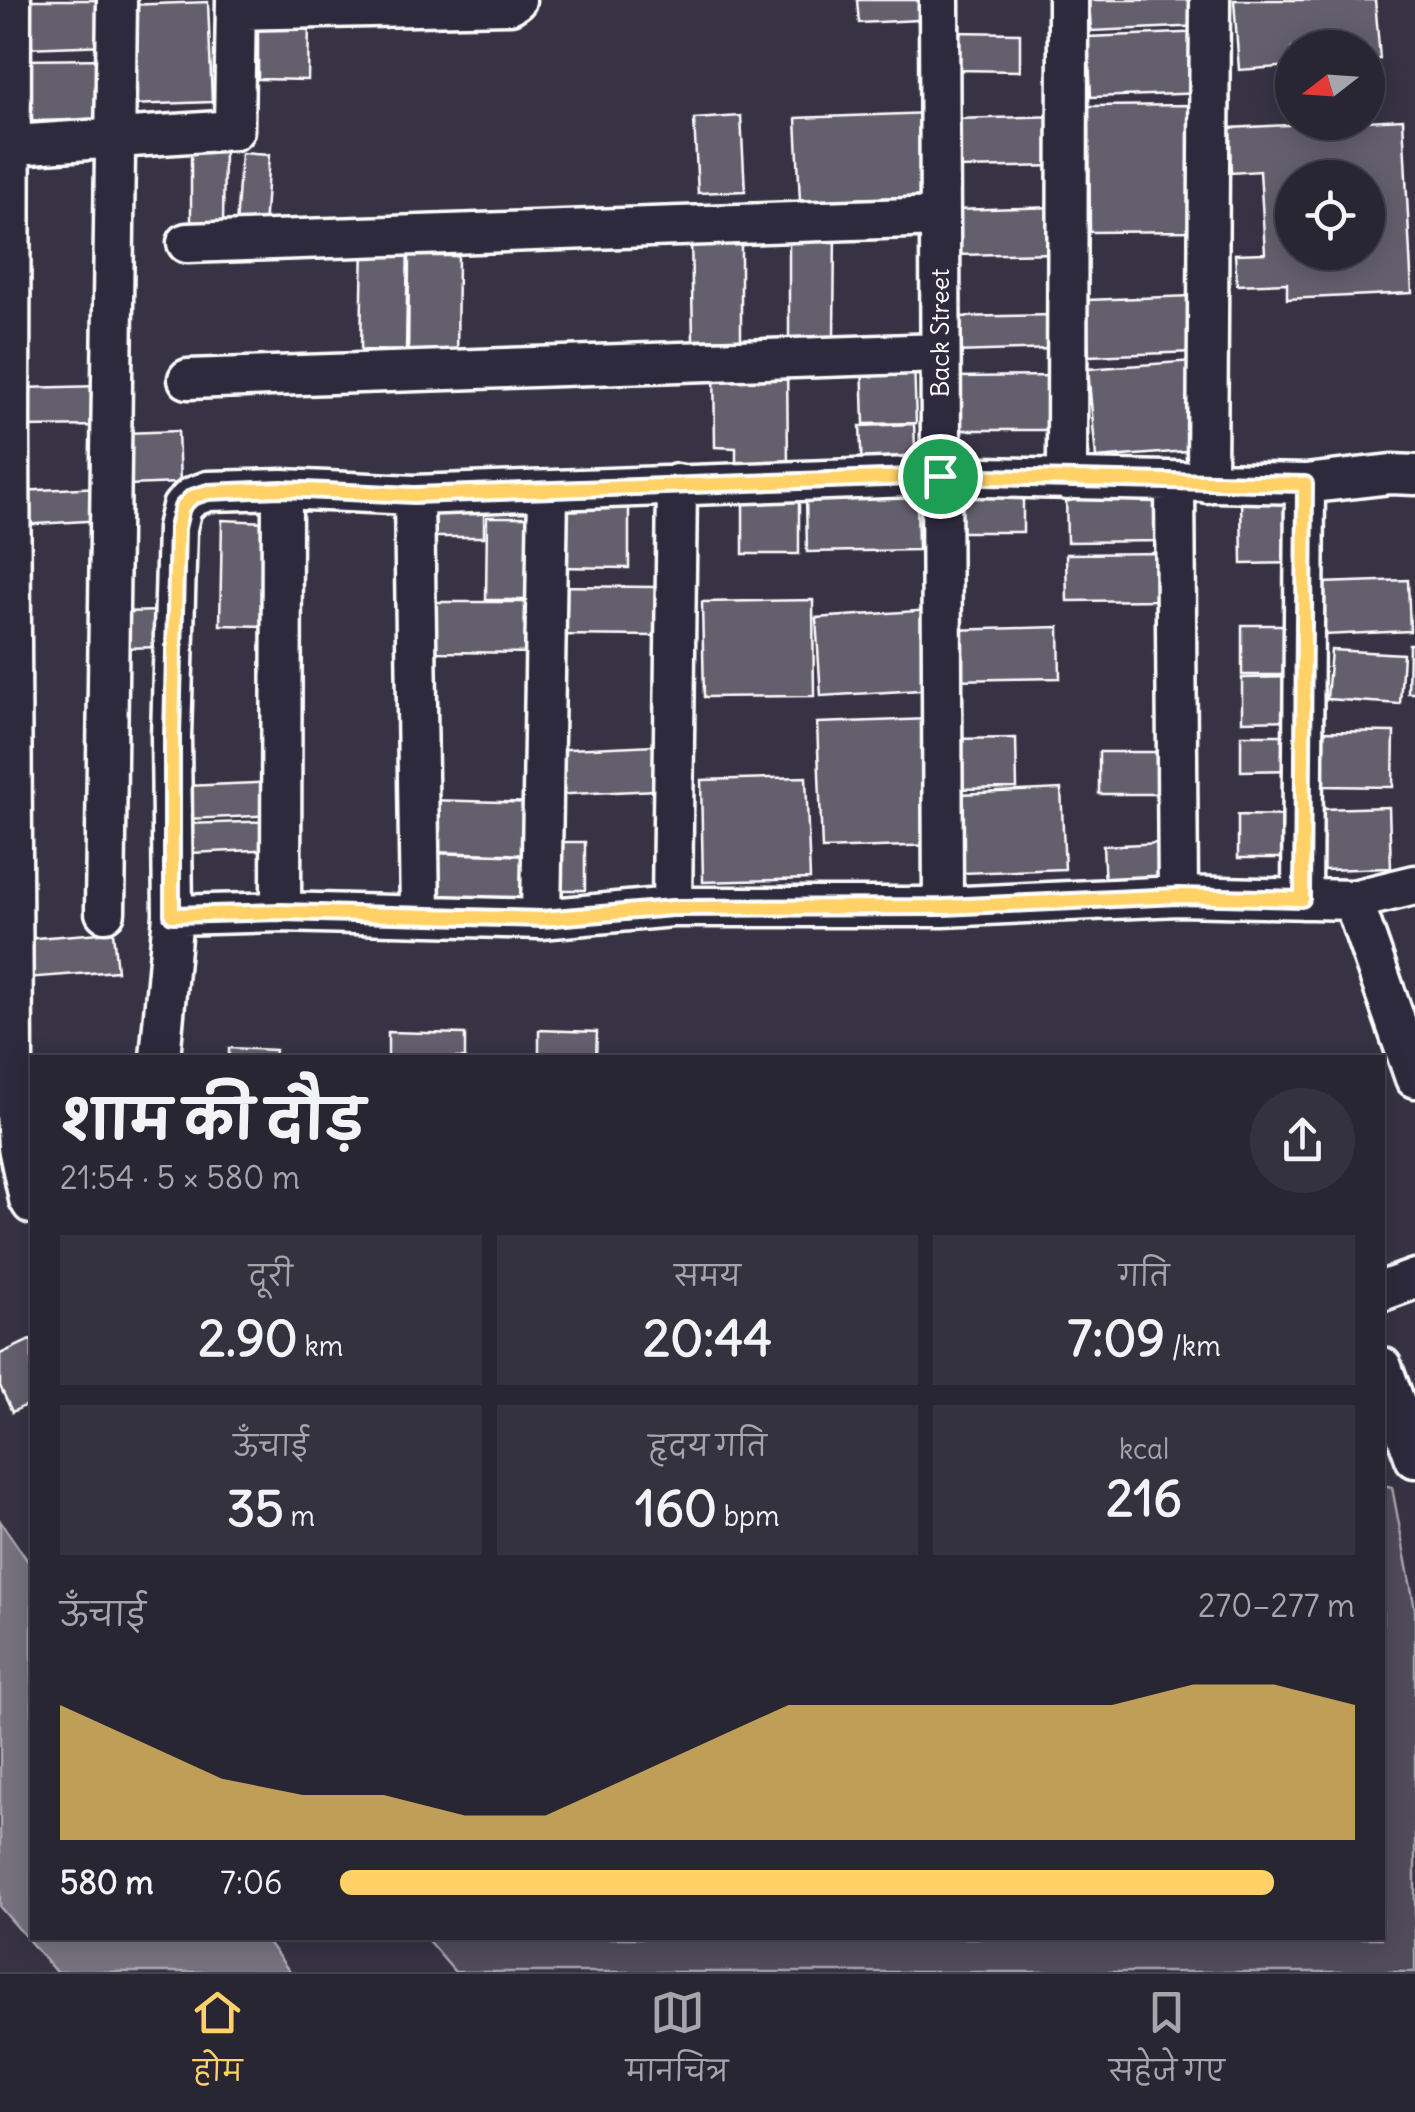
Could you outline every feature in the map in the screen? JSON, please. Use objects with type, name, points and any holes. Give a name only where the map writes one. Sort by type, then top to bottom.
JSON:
[{"type":"street","points":[[11,0],[5,145],[13,1060],[18,1147],[30,1201]]},
{"type":"street","points":[[105,912],[117,0]]},
{"type":"street","points":[[5,145],[234,130],[236,5],[510,4],[516,0]]},
{"type":"street","name":"Back Street","points":[[940,0],[944,907]]},
{"type":"street","points":[[1067,480],[1068,0]]},
{"type":"street","points":[[1178,896],[1210,0]]},
{"type":"street","points":[[187,243],[940,217]]},
{"type":"street","points":[[188,379],[940,353]]},
{"type":"street","points":[[160,1055],[172,915],[177,528],[182,507],[192,497],[208,492],[282,489],[414,495],[940,476],[1305,484],[1415,475]]},
{"type":"street","points":[[672,908],[676,484]]},
{"type":"street","points":[[1302,899],[1305,484]]},
{"type":"street","points":[[282,489],[282,912]]},
{"type":"street","points":[[542,919],[548,492]]},
{"type":"street","points":[[414,495],[420,915]]},
{"type":"street","points":[[172,915],[282,912],[542,919],[672,908],[944,907],[1178,896],[1353,900],[1415,885]]},
{"type":"street","points":[[1353,900],[1415,1078]]},
{"type":"street","points":[[1385,1290],[1415,1279]]},
{"type":"street","points":[[1385,1375],[1415,1458]]},
{"type":"shaded area","points":[[1385,1485],[1392,1487],[1415,1609],[1415,1972],[455,1972],[428,1940],[1385,1940]]},
{"type":"shaded area","points":[[0,1521],[30,1564],[30,1940],[266,1940],[290,1972],[56,1972],[0,1907]]},
{"type":"building","points":[[23,0],[106,0],[108,45],[25,48]]},
{"type":"building","points":[[857,0],[937,0],[938,19],[859,23]]},
{"type":"building","points":[[1089,0],[1202,0],[1203,26],[1091,31]]},
{"type":"building","points":[[1234,0],[1375,0],[1378,30],[1275,30],[1275,67],[1239,70]]},
{"type":"building","points":[[208,2],[212,102],[130,105],[126,5]]},
{"type":"building","points":[[258,19],[309,20],[308,80],[258,79]]},
{"type":"building","points":[[953,32],[1020,33],[1020,71],[953,70]]},
{"type":"building","points":[[1204,32],[1207,93],[1091,97],[1088,37]]},
{"type":"building","points":[[111,59],[111,120],[23,121],[22,60]]},
{"type":"building","points":[[1199,105],[1200,231],[1090,232],[1089,106]]},
{"type":"building","points":[[930,113],[934,196],[800,201],[796,118]]},
{"type":"building","points":[[741,116],[745,191],[698,193],[694,119]]},
{"type":"building","points":[[1064,116],[1065,166],[955,168],[954,119]]},
{"type":"building","points":[[1403,119],[1412,293],[1287,299],[1287,283],[1237,285],[1235,254],[1265,253],[1260,171],[1231,173],[1229,128],[1275,126],[1275,140],[1385,140],[1385,120]]},
{"type":"building","points":[[191,149],[224,149],[223,227],[191,227]]},
{"type":"building","points":[[241,153],[269,155],[264,229],[236,227]]},
{"type":"building","points":[[1059,207],[1060,253],[955,255],[954,210]]},
{"type":"building","points":[[789,229],[835,229],[834,338],[789,338]]},
{"type":"building","points":[[741,233],[741,339],[693,340],[691,234]]},
{"type":"building","points":[[363,241],[408,242],[406,351],[361,350]]},
{"type":"building","points":[[409,256],[458,256],[457,366],[408,366]]},
{"type":"building","points":[[1192,296],[1194,352],[1089,356],[1087,300]]},
{"type":"building","points":[[1051,315],[1053,349],[954,352],[953,317]]},
{"type":"building","points":[[914,359],[916,423],[864,424],[862,360]]},
{"type":"building","points":[[787,361],[788,466],[736,467],[736,448],[715,447],[714,362]]},
{"type":"building","points":[[1193,361],[1200,450],[1096,458],[1088,369]]},
{"type":"building","points":[[1062,376],[1062,430],[953,430],[952,377]]},
{"type":"building","points":[[101,386],[103,426],[23,427],[22,388]]},
{"type":"building","points":[[914,424],[916,469],[862,471],[860,426]]},
{"type":"building","points":[[178,431],[180,483],[127,485],[125,433]]},
{"type":"building","points":[[101,487],[103,520],[20,525],[18,491]]},
{"type":"building","points":[[917,493],[918,550],[807,552],[806,495]]},
{"type":"building","points":[[1165,493],[1166,541],[1067,542],[1066,495]]},
{"type":"building","points":[[950,494],[1023,494],[1023,532],[950,532]]},
{"type":"building","points":[[1297,495],[1298,563],[1242,564],[1241,496]]},
{"type":"building","points":[[743,498],[799,498],[799,554],[743,554]]},
{"type":"building","points":[[550,502],[629,503],[629,568],[550,567]]},
{"type":"building","points":[[431,507],[484,508],[484,537],[432,537]]},
{"type":"building","points":[[487,517],[540,517],[540,600],[486,600]]},
{"type":"building","points":[[222,520],[269,522],[266,626],[220,625]]},
{"type":"building","points":[[1166,553],[1166,600],[1067,601],[1066,554]]},
{"type":"building","points":[[1408,580],[1410,631],[1324,635],[1321,583]]},
{"type":"building","points":[[549,586],[658,587],[658,636],[549,635]]},
{"type":"building","points":[[813,600],[814,696],[704,697],[702,602]]},
{"type":"building","points":[[431,602],[541,602],[541,653],[431,652]]},
{"type":"building","points":[[931,610],[937,689],[821,696],[816,618]]},
{"type":"building","points":[[167,611],[167,647],[117,648],[116,612]]},
{"type":"building","points":[[1242,625],[1297,625],[1298,675],[1242,675]]},
{"type":"building","points":[[1059,627],[1060,678],[952,680],[950,630]]},
{"type":"building","points":[[1409,644],[1415,644],[1415,693],[1408,693]]},
{"type":"building","points":[[1331,650],[1403,654],[1400,704],[1327,699]]},
{"type":"building","points":[[1296,677],[1297,720],[1242,721],[1242,678]]},
{"type":"building","points":[[931,719],[936,845],[822,849],[817,723]]},
{"type":"building","points":[[1321,731],[1394,732],[1393,787],[1321,786]]},
{"type":"building","points":[[1241,735],[1295,735],[1295,770],[1241,771]]},
{"type":"building","points":[[1016,738],[1017,788],[951,789],[950,739]]},
{"type":"building","points":[[655,745],[657,790],[549,795],[547,750]]},
{"type":"building","points":[[1099,752],[1165,752],[1165,794],[1099,794]]},
{"type":"building","points":[[806,777],[810,879],[703,882],[701,780]]},
{"type":"building","points":[[276,782],[278,815],[187,819],[186,786]]},
{"type":"building","points":[[1061,789],[1065,869],[963,873],[960,794]]},
{"type":"building","points":[[428,800],[540,803],[539,855],[426,852]]},
{"type":"building","points":[[1389,807],[1391,868],[1323,870],[1321,809]]},
{"type":"building","points":[[1238,815],[1297,816],[1297,858],[1238,858]]},
{"type":"building","points":[[278,821],[279,849],[190,853],[188,824]]},
{"type":"building","points":[[545,842],[585,842],[585,890],[546,890]]},
{"type":"building","points":[[1160,843],[1162,883],[1105,886],[1103,846]]},
{"type":"building","points":[[426,853],[537,856],[536,911],[425,908]]},
{"type":"building","points":[[113,932],[117,971],[26,978],[23,939]]},
{"type":"building","points":[[539,1030],[597,1032],[596,1055],[539,1055]]},
{"type":"building","points":[[388,1032],[465,1034],[465,1055],[388,1055]]},
{"type":"building","points":[[229,1048],[275,1050],[274,1055],[229,1055]]},
{"type":"building","points":[[30,1340],[30,1403],[12,1412],[0,1386],[0,1354]]},
{"type":"route","points":[[940,476],[1305,484],[1302,899],[1178,896],[944,907],[672,908],[542,919],[282,912],[172,915],[177,528],[182,507],[192,497],[208,492],[282,489],[414,495],[940,476]]}]
